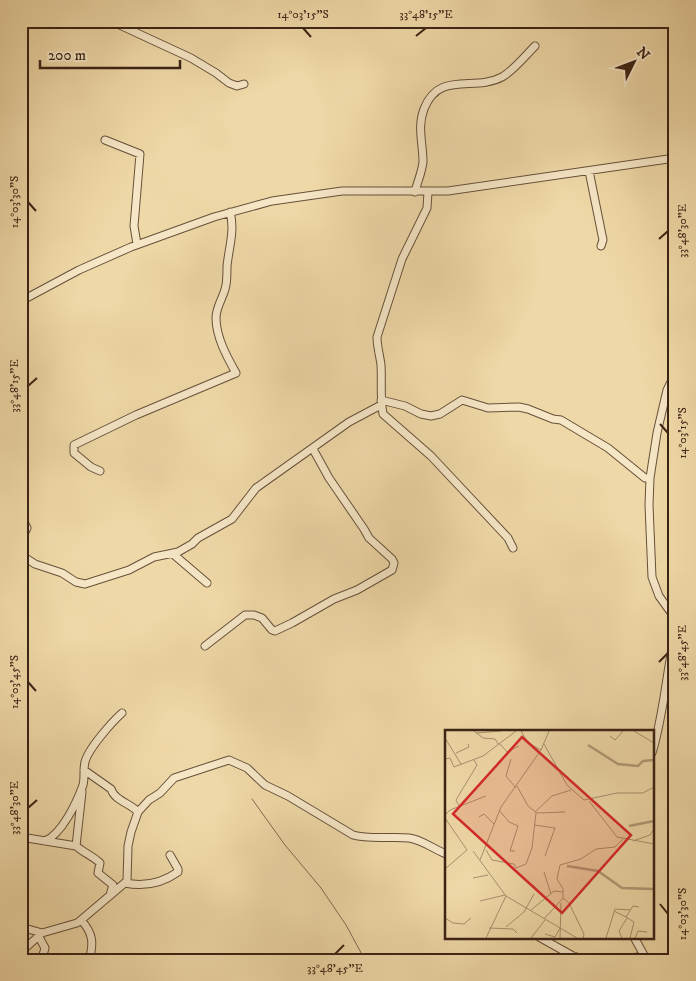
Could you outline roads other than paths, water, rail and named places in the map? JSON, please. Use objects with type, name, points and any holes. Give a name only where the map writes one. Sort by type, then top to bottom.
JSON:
[{"type":"street","points":[[111,21],[191,58],[229,83],[237,86],[244,84]]},
{"type":"street","points":[[415,192],[422,166],[420,124],[425,107],[433,94],[441,87],[490,81],[503,77],[535,46]]},
{"type":"street","points":[[105,140],[140,154],[134,226],[137,244]]},
{"type":"street","points":[[21,301],[86,267],[137,244],[230,212],[281,200],[342,191],[428,192],[484,187],[675,158]]},
{"type":"street","points":[[589,171],[603,240],[601,246]]},
{"type":"street","points":[[428,192],[427,208],[402,259],[379,328],[377,348],[380,362],[383,414],[431,456],[508,538],[513,548]]},
{"type":"street","points":[[100,471],[74,452],[74,445],[136,414],[236,373],[222,344],[216,323],[218,306],[226,284],[233,232],[230,212]]},
{"type":"street","points":[[675,374],[667,390],[657,433],[650,478],[652,577],[659,596],[675,619]]},
{"type":"street","points":[[21,555],[35,564],[56,570],[81,584],[85,584],[129,570],[154,558],[173,554],[232,519],[256,488],[350,422],[381,403],[405,406],[421,414],[431,416],[440,414],[462,400],[488,408],[519,407],[533,410],[573,427],[612,451],[645,478],[650,478]]},
{"type":"street","points":[[205,646],[245,615],[254,615],[262,618],[272,630],[275,630],[292,623],[334,599],[357,590],[392,570],[394,563],[392,559],[369,538],[329,478],[313,449]]},
{"type":"street","points":[[21,516],[28,528],[21,540]]},
{"type":"street","points":[[173,554],[207,583]]},
{"type":"street","points":[[654,745],[664,705],[668,663],[675,634]]},
{"type":"street","points":[[76,846],[86,759],[99,739],[122,713]]},
{"type":"street","points":[[21,952],[41,935],[77,923],[125,883],[130,839],[138,812],[149,800],[160,793],[174,778],[228,760],[232,760],[247,768],[265,785],[288,796],[353,835],[364,838],[411,838],[422,841],[445,853]]},
{"type":"street","points":[[84,770],[111,789],[113,794],[134,807],[138,812]]},
{"type":"street","points":[[45,841],[56,834],[72,810],[84,783]]},
{"type":"street","points":[[21,837],[76,846],[92,856],[100,864],[98,873],[113,885],[110,896]]},
{"type":"street","points":[[125,883],[134,885],[147,884],[170,877],[178,872],[170,855]]},
{"type":"street","points":[[81,920],[91,933],[93,948],[89,960]]},
{"type":"street","points":[[21,927],[41,935]]},
{"type":"street","points":[[41,935],[45,948],[44,960]]},
{"type":"street","points":[[541,938],[573,956],[589,960]]},
{"type":"street","points":[[619,960],[645,958],[635,938]]},
{"type":"waterway","points":[[252,799],[285,845],[321,888],[346,925],[365,960]]}]
